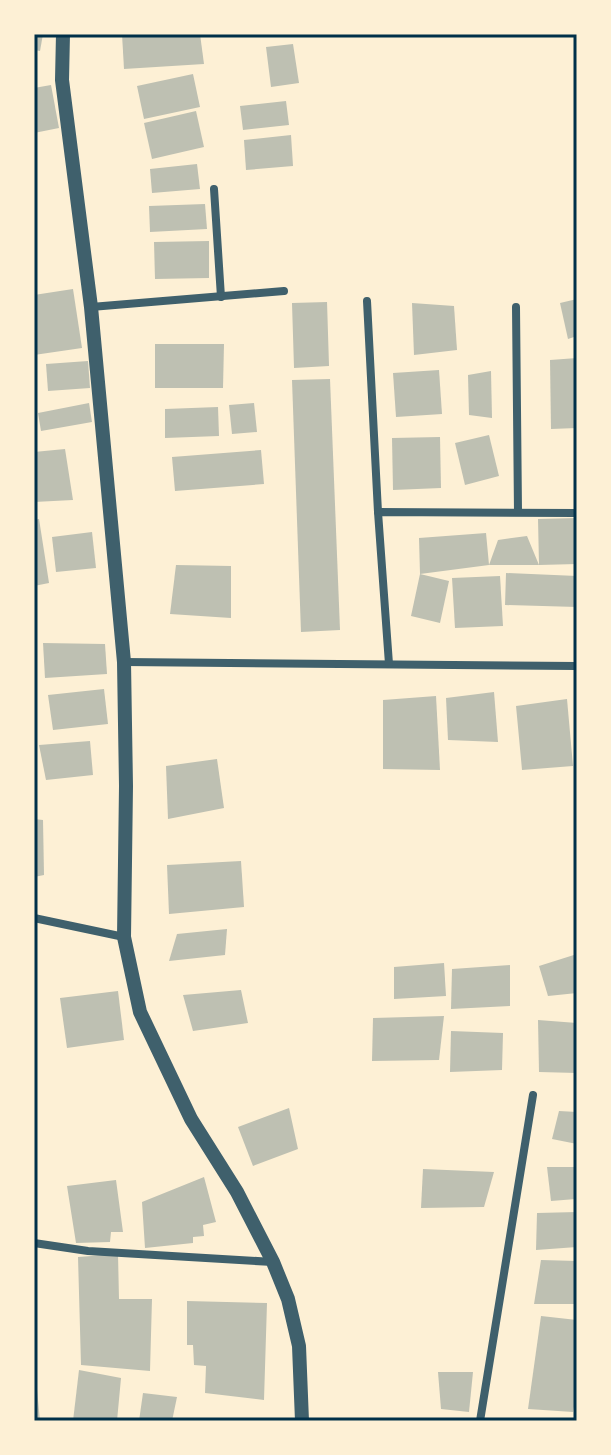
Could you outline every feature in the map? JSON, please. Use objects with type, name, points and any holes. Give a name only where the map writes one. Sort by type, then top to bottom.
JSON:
[{"type":"street","points":[[63,34],[62,80],[91,307],[124,662],[124,937],[140,1012],[191,1119],[237,1192],[273,1262],[295,1323],[302,1421]]},
{"type":"street","points":[[214,189],[221,297]]},
{"type":"street","points":[[91,307],[284,291]]},
{"type":"street","points":[[367,301],[389,664]]},
{"type":"street","points":[[516,307],[518,512]]},
{"type":"street","points":[[378,512],[577,513]]},
{"type":"street","points":[[124,662],[577,666]]},
{"type":"street","points":[[34,918],[124,937]]},
{"type":"street","points":[[480,1421],[533,1095]]},
{"type":"street","points":[[34,1243],[88,1251],[273,1262]]},
{"type":"building","points":[[34,34],[43,34],[40,51],[34,50]]},
{"type":"building","points":[[122,34],[200,34],[204,64],[124,69]]},
{"type":"building","points":[[293,44],[299,83],[271,87],[266,47]]},
{"type":"building","points":[[193,74],[200,107],[144,119],[137,86]]},
{"type":"building","points":[[51,85],[59,128],[34,133],[34,88]]},
{"type":"building","points":[[286,101],[289,125],[243,130],[240,106]]},
{"type":"building","points":[[196,111],[204,147],[152,159],[144,123]]},
{"type":"building","points":[[291,135],[293,166],[246,170],[244,140]]},
{"type":"building","points":[[197,164],[200,189],[152,193],[150,169]]},
{"type":"building","points":[[205,204],[207,229],[150,232],[149,206]]},
{"type":"building","points":[[209,241],[209,278],[155,279],[154,242]]},
{"type":"building","points":[[73,289],[82,348],[34,355],[34,295]]},
{"type":"building","points":[[577,299],[577,336],[568,339],[560,303]]},
{"type":"building","points":[[327,302],[329,366],[294,368],[292,303]]},
{"type":"building","points":[[412,303],[454,306],[457,350],[414,355]]},
{"type":"building","points":[[155,344],[224,344],[223,388],[155,388]]},
{"type":"building","points":[[577,358],[577,428],[551,429],[550,360]]},
{"type":"building","points":[[88,361],[90,388],[48,391],[46,364]]},
{"type":"building","points":[[439,370],[442,414],[396,417],[393,373]]},
{"type":"building","points":[[491,371],[492,418],[469,415],[468,375]]},
{"type":"building","points":[[330,379],[340,630],[301,632],[292,380]]},
{"type":"building","points":[[89,403],[92,422],[41,431],[38,413]]},
{"type":"building","points":[[254,403],[257,432],[232,434],[229,405]]},
{"type":"building","points":[[218,407],[219,436],[165,438],[165,409]]},
{"type":"building","points":[[489,435],[499,476],[465,485],[455,443]]},
{"type":"building","points":[[440,437],[441,488],[393,490],[392,438]]},
{"type":"building","points":[[65,449],[73,500],[34,502],[34,452]]},
{"type":"building","points":[[261,450],[264,484],[175,491],[172,457]]},
{"type":"building","points":[[577,518],[577,564],[539,565],[538,519]]},
{"type":"building","points":[[39,519],[49,583],[34,586],[34,520]]},
{"type":"building","points":[[92,532],[96,568],[56,572],[52,537]]},
{"type":"building","points":[[486,533],[489,565],[420,574],[419,538]]},
{"type":"building","points":[[527,536],[539,565],[489,565],[498,540]]},
{"type":"building","points":[[176,565],[231,566],[231,618],[170,614]]},
{"type":"building","points":[[506,573],[577,576],[577,607],[505,605]]},
{"type":"building","points":[[420,574],[449,581],[440,623],[411,616]]},
{"type":"building","points":[[500,576],[503,626],[455,628],[452,578]]},
{"type":"building","points":[[43,643],[105,644],[107,674],[45,678]]},
{"type":"building","points":[[104,689],[108,724],[53,730],[48,695]]},
{"type":"building","points":[[494,692],[498,742],[448,740],[446,698]]},
{"type":"building","points":[[436,696],[440,770],[383,769],[383,700]]},
{"type":"building","points":[[567,699],[573,766],[522,770],[516,706]]},
{"type":"building","points":[[90,741],[93,775],[46,780],[39,745]]},
{"type":"building","points":[[217,759],[224,808],[168,819],[166,766]]},
{"type":"building","points":[[34,819],[43,820],[44,875],[34,877]]},
{"type":"building","points":[[241,861],[244,907],[169,914],[167,865]]},
{"type":"building","points":[[227,929],[225,955],[169,961],[177,934]]},
{"type":"building","points":[[577,954],[577,993],[548,996],[539,966]]},
{"type":"building","points":[[444,963],[446,996],[394,999],[394,967]]},
{"type":"building","points":[[510,965],[510,1006],[451,1009],[452,969]]},
{"type":"building","points":[[241,990],[248,1023],[193,1031],[183,995]]},
{"type":"building","points":[[118,991],[124,1040],[67,1048],[60,998]]},
{"type":"building","points":[[444,1016],[439,1060],[372,1061],[373,1018]]},
{"type":"building","points":[[538,1020],[577,1023],[577,1073],[539,1072]]},
{"type":"building","points":[[451,1031],[503,1033],[502,1070],[450,1072]]},
{"type":"building","points":[[289,1108],[298,1149],[253,1166],[238,1127]]},
{"type":"building","points":[[559,1111],[577,1112],[577,1144],[552,1139]]},
{"type":"building","points":[[547,1167],[574,1167],[576,1199],[551,1201]]},
{"type":"building","points":[[423,1169],[494,1172],[484,1207],[421,1208]]},
{"type":"building","points":[[204,1177],[216,1222],[203,1225],[204,1236],[193,1237],[193,1243],[145,1248],[142,1202]]},
{"type":"building","points":[[116,1180],[123,1232],[111,1232],[110,1242],[76,1243],[67,1186]]},
{"type":"building","points":[[577,1212],[577,1247],[536,1250],[537,1213]]},
{"type":"building","points":[[118,1254],[119,1299],[152,1299],[150,1371],[81,1365],[78,1257]]},
{"type":"building","points":[[541,1260],[577,1261],[577,1304],[534,1304]]},
{"type":"building","points":[[187,1301],[267,1303],[264,1400],[205,1393],[206,1366],[194,1365],[193,1345],[187,1345]]},
{"type":"building","points":[[541,1316],[577,1320],[577,1391],[573,1412],[528,1409]]},
{"type":"building","points":[[79,1370],[121,1378],[117,1421],[73,1421]]},
{"type":"building","points":[[438,1372],[473,1372],[469,1412],[441,1409]]},
{"type":"building","points":[[36,1379],[40,1421],[34,1421]]},
{"type":"building","points":[[143,1393],[177,1397],[172,1421],[139,1421]]}]
